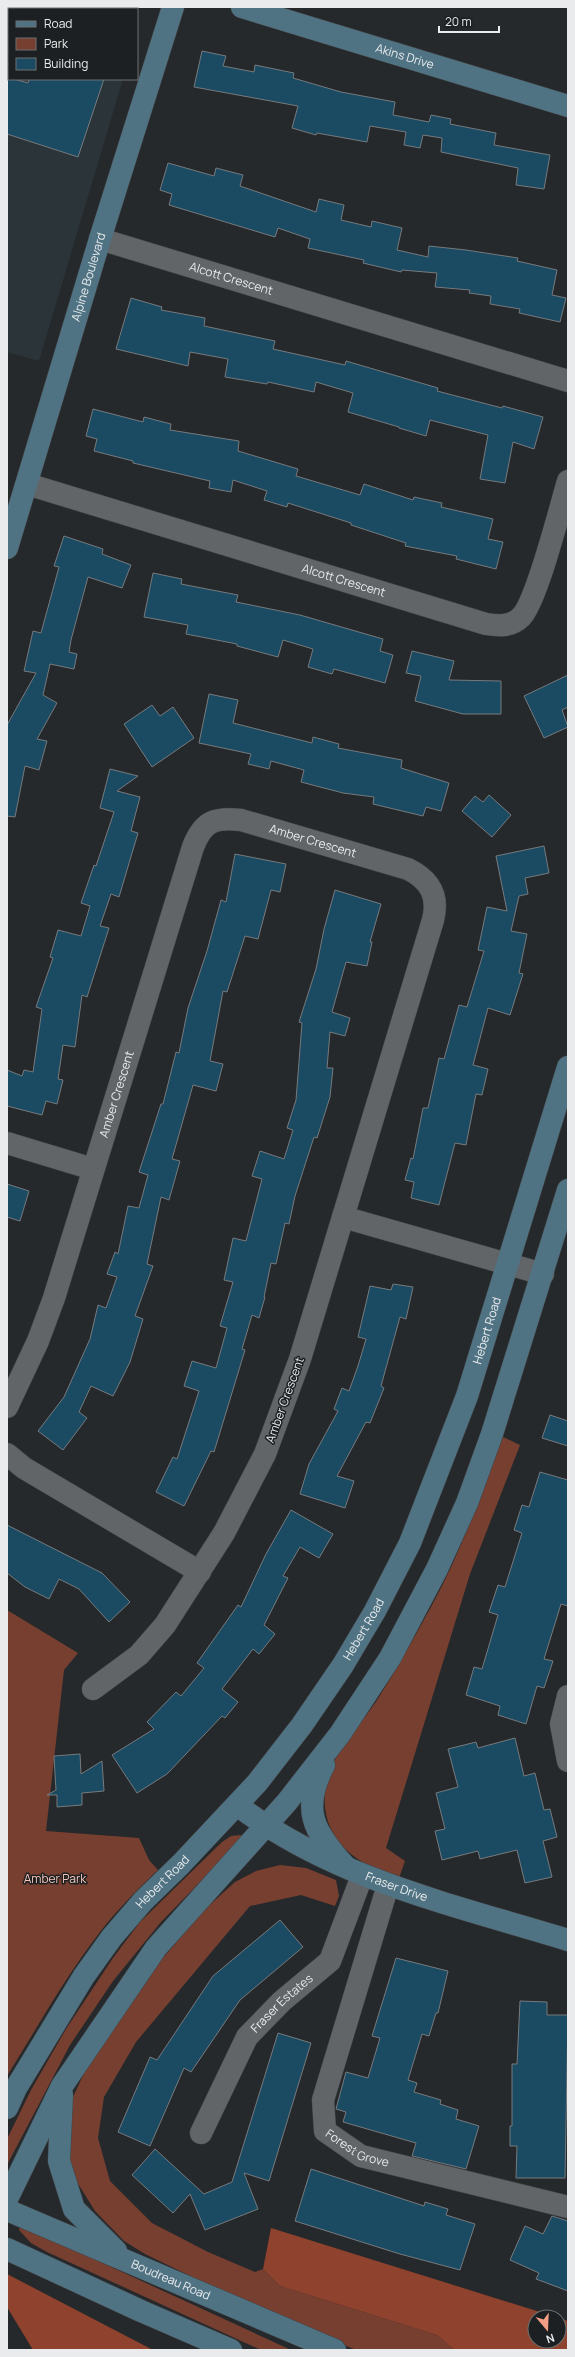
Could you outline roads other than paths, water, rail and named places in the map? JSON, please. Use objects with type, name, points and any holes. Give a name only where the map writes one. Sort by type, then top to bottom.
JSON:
[{"type":"main road","name":"Alpine Boulevard","points":[[7,548],[100,239],[173,7]]},
{"type":"main road","name":"Akins Drive","points":[[242,7],[568,106]]},
{"type":"main road","name":"Hebert Road","points":[[10,2098],[84,1976],[112,1937],[165,1878],[237,1805],[302,1725],[343,1665],[410,1543],[467,1396],[509,1265],[568,1067]]},
{"type":"main road","points":[[7,2199],[62,2086],[156,1948],[266,1827],[340,1734],[390,1658],[437,1569],[467,1503],[492,1434],[568,1190]]},
{"type":"main road","points":[[340,1734],[316,1780],[311,1809],[318,1832],[355,1873]]},
{"type":"main road","name":"Fraser Drive","points":[[237,1805],[266,1827],[355,1873],[388,1885],[568,1940]]},
{"type":"main road","points":[[62,2086],[59,2161],[74,2209],[124,2259]]},
{"type":"main road","name":"Boudreau Road","points":[[7,2210],[335,2350]]},
{"type":"main road","points":[[7,2249],[231,2350]]},
{"type":"street","name":"Alcott Crescent","points":[[100,239],[568,381]]},
{"type":"street","name":"Alcott Crescent","points":[[27,484],[486,624],[501,626],[516,621],[530,602],[568,481]]},
{"type":"street","name":"Amber Crescent","points":[[7,1407],[47,1320],[92,1169],[197,836],[204,827],[212,822],[230,819],[241,820],[408,869],[420,875],[433,892],[436,910],[289,1392],[268,1448],[235,1513],[200,1572],[165,1625],[139,1655],[93,1689]]},
{"type":"street","points":[[7,1143],[92,1169]]},
{"type":"street","points":[[343,1217],[543,1274]]},
{"type":"street","points":[[7,1454],[24,1468],[200,1572]]},
{"type":"street","points":[[568,1696],[561,1724],[568,1761]]},
{"type":"street","name":"Fraser Estates","points":[[201,2133],[247,2037],[282,2001],[330,1961],[355,1873]]},
{"type":"street","name":"Forest Grove","points":[[388,1885],[323,2100],[325,2131],[360,2156],[568,2207]]},
{"type":"park label","name":"Amber Park","points":[[55,1879]]}]
